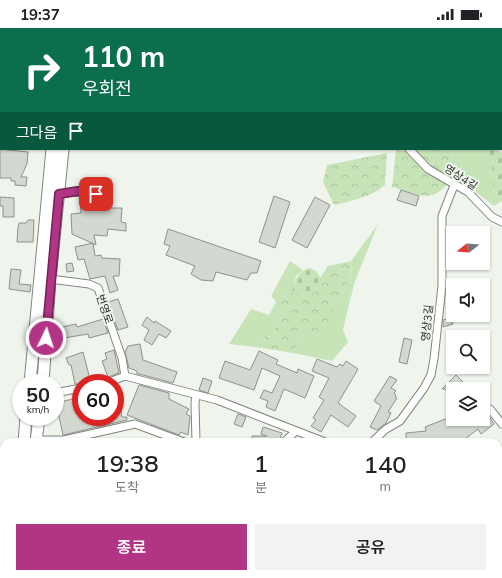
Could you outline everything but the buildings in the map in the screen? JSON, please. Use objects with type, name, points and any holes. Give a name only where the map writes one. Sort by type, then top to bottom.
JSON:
[{"type":"main road","points":[[31,374],[52,150]]},
{"type":"main road","points":[[44,374],[50,279],[63,150]]},
{"type":"main road","points":[[24,438],[25,426]]},
{"type":"main road","points":[[36,438],[38,426]]},
{"type":"street","name":"영상4길","points":[[410,150],[428,169],[468,192],[492,217],[502,222]]},
{"type":"street","name":"영상3길","points":[[376,438],[386,429],[400,421],[424,388],[431,375],[442,286],[442,216],[454,183]]},
{"type":"street","points":[[59,194],[78,191],[96,194],[107,200]]},
{"type":"street","name":"번영로","points":[[50,279],[89,284],[98,288],[122,358],[125,376]]},
{"type":"street","points":[[125,376],[196,396],[217,400],[314,438]]},
{"type":"street","points":[[196,396],[194,403],[196,438]]},
{"type":"street","points":[[490,409],[502,424]]},
{"type":"street","points":[[73,438],[135,424],[173,438]]},
{"type":"street","points":[[288,438],[296,431]]},
{"type":"green space","points":[[396,150],[454,150],[451,160],[460,170],[444,188],[436,193],[427,196],[417,195],[392,187]]},
{"type":"green space","points":[[454,150],[489,150],[492,156],[494,206],[455,176],[460,170],[451,160]]},
{"type":"green space","points":[[488,150],[498,150],[502,153],[502,201],[494,206],[492,157]]},
{"type":"green space","points":[[387,153],[385,185],[368,196],[334,205],[323,182],[327,165]]},
{"type":"green space","points":[[378,224],[354,284],[343,330],[348,342],[332,361],[293,353],[305,333],[347,287],[352,274],[351,261]]},
{"type":"green space","points":[[290,261],[303,270],[296,276],[292,292],[282,297],[287,308],[283,316],[274,324],[276,337],[265,336],[262,348],[229,344],[251,309],[269,315],[276,302],[271,296]]},
{"type":"green space","points":[[351,261],[352,274],[347,287],[330,306],[336,314],[331,330],[318,338],[305,333],[293,353],[262,348],[265,336],[276,337],[274,324],[283,316],[287,308],[281,303],[282,297],[292,292],[306,295],[314,292],[319,279],[328,266]]},
{"type":"green space","points":[[309,268],[316,271],[320,277],[314,292],[306,295],[292,292],[299,274]]},
{"type":"route","points":[[46,338],[50,279],[59,194],[78,191],[96,194]]}]
